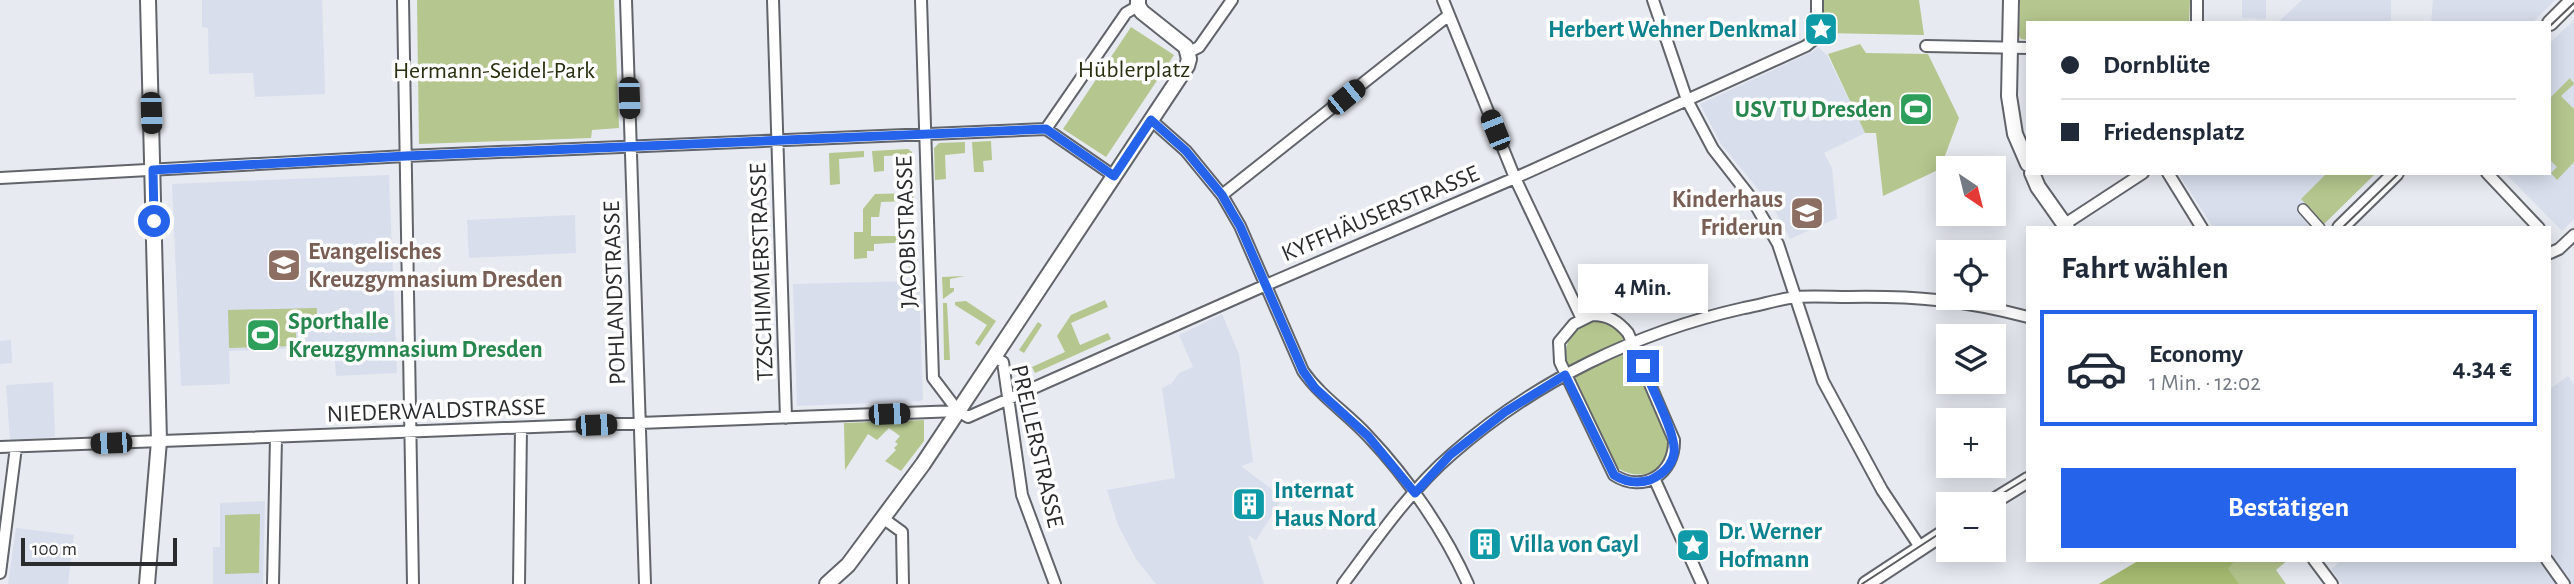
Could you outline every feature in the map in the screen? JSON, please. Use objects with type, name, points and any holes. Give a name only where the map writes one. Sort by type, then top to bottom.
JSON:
[{"type":"street","points":[[147,584],[159,441],[148,0]]},
{"type":"street","points":[[403,0],[413,584]]},
{"type":"street","name":"POHLANDSTRASSE","points":[[626,0],[645,584]]},
{"type":"street","name":"TZSCHIMMERSTRASSE","points":[[773,0],[786,418]]},
{"type":"street","name":"JACOBISTRASSE","points":[[921,0],[933,378],[958,411]]},
{"type":"street","points":[[1189,52],[1199,47],[1232,0]]},
{"type":"street","points":[[1443,0],[1515,178],[1582,318]]},
{"type":"street","points":[[1653,0],[1687,100],[1713,149],[1752,199],[1777,244],[1823,381],[1882,490],[1920,547]]},
{"type":"street","name":"KYFFHÄUSERSTRASSE","points":[[958,411],[968,417],[1009,400],[1515,178],[1806,46],[1817,37],[1817,0]]},
{"type":"street","points":[[2011,0],[2009,96],[2015,134],[2026,159]]},
{"type":"street","points":[[2197,0],[2197,21]]},
{"type":"street","points":[[2551,22],[2573,0]]},
{"type":"street","points":[[1046,129],[1126,13],[1138,3],[1142,12],[1189,52]]},
{"type":"street","points":[[1222,195],[1449,15]]},
{"type":"street","points":[[1926,46],[2026,48]]},
{"type":"street","points":[[827,584],[848,565],[884,519],[958,411],[1187,66],[1189,52]]},
{"type":"street","points":[[1151,120],[1186,151],[1222,195],[1240,226],[1303,371],[1315,388],[1368,436],[1415,493],[1468,584]]},
{"type":"street","points":[[0,178],[406,156],[1046,129],[1114,176]]},
{"type":"street","points":[[2033,175],[2038,187],[2066,226],[2140,175]]},
{"type":"street","points":[[2169,175],[2201,226]]},
{"type":"street","points":[[2342,226],[2394,175]]},
{"type":"street","points":[[2489,175],[2537,226]]},
{"type":"street","points":[[2303,209],[2318,226]]},
{"type":"street","points":[[2555,251],[2574,235]]},
{"type":"street","points":[[1343,584],[1415,493],[1461,446],[1505,412],[1565,375],[1632,342],[1704,317],[1795,298],[1912,296],[1981,304],[2026,316]]},
{"type":"street","points":[[1605,315],[1621,325],[1632,342],[1674,440],[1674,454],[1669,465],[1654,478],[1633,482],[1621,480],[1614,475],[1565,375],[1560,362],[1559,342],[1567,330],[1582,318],[1605,315]]},
{"type":"street","name":"PRELLERSTRASSE","points":[[994,357],[1003,362],[1024,505],[1055,584]]},
{"type":"street","name":"NIEDERWALDSTRASSE","points":[[0,447],[958,411]]},
{"type":"street","points":[[519,584],[521,428]]},
{"type":"street","points":[[273,584],[276,437]]},
{"type":"street","points":[[0,573],[16,447]]},
{"type":"street","points":[[1654,478],[1702,584]]},
{"type":"street","points":[[2006,494],[2026,481]]},
{"type":"street","points":[[884,519],[902,532],[904,584]]},
{"type":"street","points":[[1866,584],[1936,537]]},
{"type":"street","points":[[2316,562],[2332,584]]},
{"type":"street","points":[[2548,562],[2564,584]]},
{"type":"shaded area","points":[[202,0],[322,0],[325,94],[255,97],[253,73],[209,74],[208,28],[202,27]]},
{"type":"shaded area","points":[[2242,0],[2266,0],[2266,19],[2242,18]]},
{"type":"shaded area","points":[[2302,0],[2391,0],[2391,21],[2279,21]]},
{"type":"shaded area","points":[[2433,0],[2555,0],[2534,21],[2431,21]]},
{"type":"shaded area","points":[[2574,20],[2574,219],[2562,231],[2507,175],[2551,175],[2551,42]]},
{"type":"shaded area","points":[[1818,47],[1827,55],[1865,133],[1824,153],[1832,168],[1837,218],[1790,239],[1774,209],[1721,144],[1700,104]]},
{"type":"shaded area","name":"Evangelisches Kreuzgymnasium Dresden","points":[[389,175],[397,373],[336,376],[334,347],[229,351],[230,384],[181,386],[172,184]]},
{"type":"shaded area","points":[[2179,175],[2374,175],[2322,226],[2212,226]]},
{"type":"shaded area","points":[[575,215],[576,253],[469,258],[467,220]]},
{"type":"shaded area","points":[[910,281],[911,285],[919,285],[923,399],[797,406],[793,284]]},
{"type":"shaded area","points":[[1222,314],[1239,354],[1253,462],[1241,466],[1283,498],[1256,540],[1248,535],[1264,584],[1156,584],[1136,559],[1118,525],[1107,490],[1175,478],[1162,388],[1172,383],[1179,373],[1193,367],[1179,335]]},
{"type":"shaded area","points":[[11,340],[12,363],[0,364],[0,341]]},
{"type":"shaded area","points":[[2568,376],[2574,384],[2574,584],[2342,584],[2331,569],[2340,562],[2551,562],[2551,388]]},
{"type":"shaded area","points":[[53,382],[55,437],[10,440],[6,385]]},
{"type":"shaded area","points":[[265,501],[263,584],[213,584],[213,547],[220,547],[220,503]]},
{"type":"shaded area","points":[[16,528],[74,535],[68,584],[8,584]]},
{"type":"green space","name":"Hermann-Seidel-Park","points":[[417,0],[614,0],[619,128],[592,130],[591,138],[419,144]]},
{"type":"green space","points":[[1823,0],[1919,0],[1924,35],[1823,33]]},
{"type":"green space","points":[[2020,0],[2190,0],[2189,21],[2026,21],[2026,40],[2019,36]]},
{"type":"green space","name":"Hüblerplatz","points":[[1131,27],[1174,55],[1106,157],[1063,129]]},
{"type":"green space","points":[[1860,44],[1866,53],[1928,54],[1959,118],[1945,156],[1936,156],[1936,171],[1883,196],[1876,133],[1865,133],[1828,54]]},
{"type":"green space","points":[[2570,78],[2574,84],[2561,96],[2574,109],[2574,162],[2557,180],[2551,173],[2557,167],[2551,161],[2551,97]]},
{"type":"green space","points":[[991,141],[992,160],[983,161],[984,172],[974,172],[972,142]]},
{"type":"green space","points":[[965,142],[965,153],[945,155],[946,179],[935,180],[934,148],[939,143]]},
{"type":"green space","points":[[908,149],[912,152],[912,177],[907,177],[906,159],[902,155],[884,156],[884,171],[874,172],[872,151]]},
{"type":"green space","points":[[864,151],[864,157],[839,159],[840,184],[830,185],[829,153]]},
{"type":"green space","points":[[2325,175],[2374,175],[2324,224],[2301,199]]},
{"type":"green space","points":[[913,193],[914,226],[909,227],[908,201],[881,202],[879,217],[871,217],[871,236],[914,236],[915,270],[909,270],[908,242],[874,244],[874,251],[867,251],[867,258],[854,259],[854,232],[863,232],[863,209],[875,194]]},
{"type":"green space","points":[[965,276],[950,279],[950,288],[954,288],[954,291],[943,299],[942,277]]},
{"type":"green space","points":[[1105,300],[1108,307],[1071,323],[1080,345],[1108,333],[1111,339],[1035,373],[1032,367],[1065,352],[1057,336],[1071,315]]},
{"type":"green space","points":[[966,301],[996,321],[979,346],[975,343],[987,325],[955,305],[955,302]]},
{"type":"green space","points":[[943,303],[947,303],[950,360],[944,360]]},
{"type":"green space","name":"Sporthalle Kreuzgymnasium Dresden","points":[[317,308],[316,324],[296,324],[296,346],[229,348],[228,310]]},
{"type":"green space","points":[[1593,321],[1609,324],[1623,334],[1669,440],[1669,451],[1665,460],[1652,472],[1634,474],[1615,466],[1566,359],[1567,345],[1572,335]]},
{"type":"green space","points":[[1038,322],[1042,325],[1024,353],[1019,350]]},
{"type":"green space","points":[[924,420],[924,441],[901,471],[885,461],[896,450],[894,448],[898,444],[895,442],[900,436],[889,428],[877,440],[868,434],[845,470],[844,423]]},
{"type":"green space","points":[[260,514],[259,573],[225,574],[225,515]]},
{"type":"green space","points":[[2137,562],[2286,562],[2276,570],[2286,584],[2099,584]]},
{"type":"green space","points":[[2137,562],[2233,562],[2228,569],[2239,584],[2099,584]]},
{"type":"tram line","points":[[2551,25],[2574,3]]},
{"type":"tram line","points":[[2344,226],[2397,175]]},
{"type":"tram line","points":[[2005,492],[2026,479]]},
{"type":"tram line","points":[[1862,584],[1936,536]]},
{"type":"place","name":"Herbert Wehner Denkmal","points":[[1821,29]]},
{"type":"place","name":"USV TU Dresden","points":[[1916,109]]},
{"type":"place","name":"Kinderhaus Friderun","points":[[1807,213]]},
{"type":"place","name":"Evangelisches Kreuzgymnasium Dresden","points":[[284,265]]},
{"type":"place","name":"Sporthalle Kreuzgymnasium Dresden","points":[[263,335]]},
{"type":"place","name":"Internat Haus Nord","points":[[1249,504]]},
{"type":"place","name":"Villa von Gayl","points":[[1485,544]]},
{"type":"place","name":"Dr. Werner Hofmann","points":[[1693,545]]},
{"type":"route","points":[[154,221],[153,170],[406,156],[1046,129],[1114,176],[1151,120],[1186,151],[1222,195],[1240,226],[1303,371],[1315,388],[1368,436],[1415,493],[1450,455],[1505,412],[1565,375],[1614,475],[1621,480],[1633,482],[1654,478],[1669,465],[1674,454],[1674,440],[1643,366]]}]
